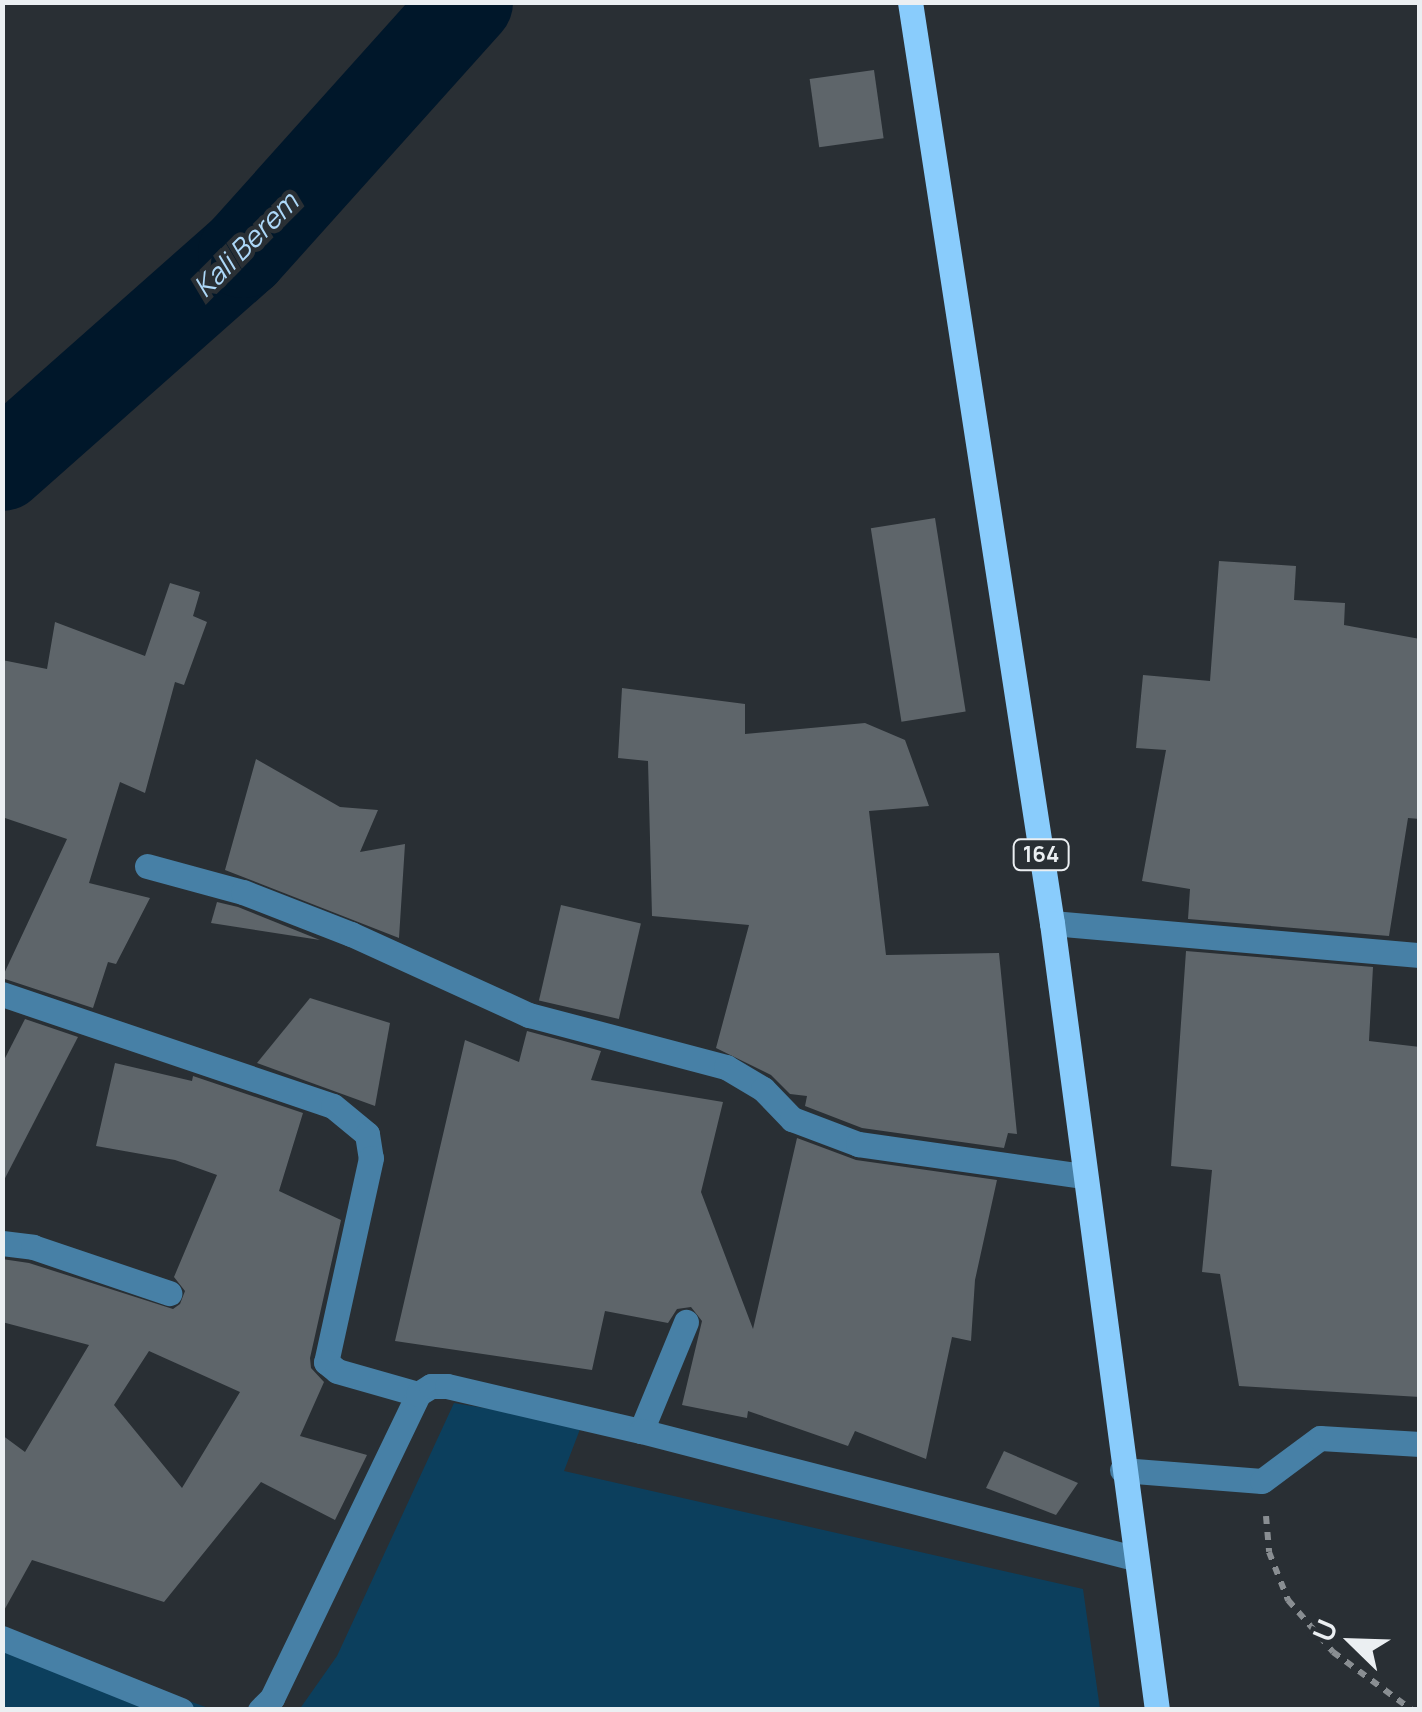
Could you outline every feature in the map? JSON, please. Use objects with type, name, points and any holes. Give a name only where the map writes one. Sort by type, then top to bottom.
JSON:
[{"type":"main road","name":"164","points":[[910,2],[1052,923],[1157,1710]]},
{"type":"street","points":[[147,866],[243,892],[297,913],[529,1015],[726,1067],[763,1089],[792,1119],[858,1144],[1084,1176]]},
{"type":"street","points":[[1052,923],[1420,956]]},
{"type":"street","points":[[2,994],[333,1106],[367,1134],[371,1158],[326,1362],[337,1371],[418,1394]]},
{"type":"street","points":[[2,1243],[33,1247],[169,1293]]},
{"type":"street","points":[[641,1431],[686,1322]]},
{"type":"street","points":[[260,1710],[272,1698],[418,1394],[431,1386],[447,1386],[641,1431],[1134,1558]]},
{"type":"street","points":[[1122,1470],[1262,1481],[1320,1438],[1420,1444]]},
{"type":"street","points":[[2,1638],[181,1710]]},
{"type":"path","points":[[1262,1481],[1269,1552],[1288,1600],[1333,1652],[1412,1710]]},
{"type":"shaded area","points":[[454,1403],[582,1424],[564,1471],[1083,1589],[1100,1709],[299,1710],[337,1656]]},
{"type":"shaded area","points":[[3,1633],[211,1709],[3,1709]]},
{"type":"building","points":[[874,70],[884,138],[819,147],[810,79]]},
{"type":"building","points":[[935,518],[966,712],[901,722],[871,528]]},
{"type":"building","points":[[1219,561],[1296,566],[1294,600],[1345,603],[1344,625],[1420,639],[1420,819],[1408,818],[1389,936],[1188,919],[1190,889],[1142,881],[1166,750],[1136,748],[1143,675],[1210,681]]},
{"type":"building","points":[[170,583],[200,592],[193,616],[207,622],[184,685],[175,682],[145,793],[120,782],[89,883],[150,898],[116,964],[108,962],[93,1008],[2,978],[67,839],[2,817],[2,660],[47,669],[55,622],[145,656]]},
{"type":"building","points":[[622,688],[745,704],[745,734],[865,723],[905,740],[929,806],[869,811],[886,955],[999,953],[1017,1134],[1008,1133],[1004,1148],[862,1128],[805,1106],[807,1096],[790,1094],[771,1075],[716,1048],[749,925],[652,916],[648,761],[618,758]]},
{"type":"building","points":[[256,759],[340,807],[378,810],[360,852],[405,844],[399,938],[225,870]]},
{"type":"building","points":[[217,902],[238,907],[320,940],[211,923]]},
{"type":"building","points":[[561,905],[641,923],[619,1019],[539,1000]]},
{"type":"building","points":[[1186,951],[1373,967],[1369,1041],[1420,1047],[1420,1397],[1239,1386],[1220,1274],[1202,1272],[1212,1170],[1171,1166]]},
{"type":"building","points":[[310,998],[390,1023],[375,1106],[257,1063]]},
{"type":"building","points":[[25,1019],[78,1037],[2,1184],[2,1064]]},
{"type":"building","points":[[527,1031],[601,1051],[591,1080],[723,1102],[701,1192],[753,1329],[797,1138],[856,1160],[997,1180],[975,1280],[971,1341],[952,1337],[926,1459],[855,1431],[848,1446],[748,1411],[747,1418],[682,1405],[702,1321],[691,1307],[677,1309],[668,1323],[605,1311],[592,1370],[395,1341],[465,1040],[519,1062]]},
{"type":"building","points":[[115,1063],[192,1081],[193,1076],[303,1113],[279,1191],[341,1220],[310,1358],[311,1368],[324,1382],[300,1436],[367,1455],[335,1520],[261,1482],[164,1602],[32,1560],[2,1614],[2,1435],[25,1452],[89,1345],[2,1322],[2,1259],[29,1263],[173,1309],[180,1304],[185,1291],[174,1277],[217,1175],[175,1160],[96,1146]],"holes":[[[149,1351],[240,1392],[182,1488],[114,1405]]]},
{"type":"building","points":[[1004,1451],[1078,1483],[1056,1515],[986,1488]]},
{"type":"waterway","name":"Kali Berem","points":[[2,466],[243,253],[468,2]]}]
